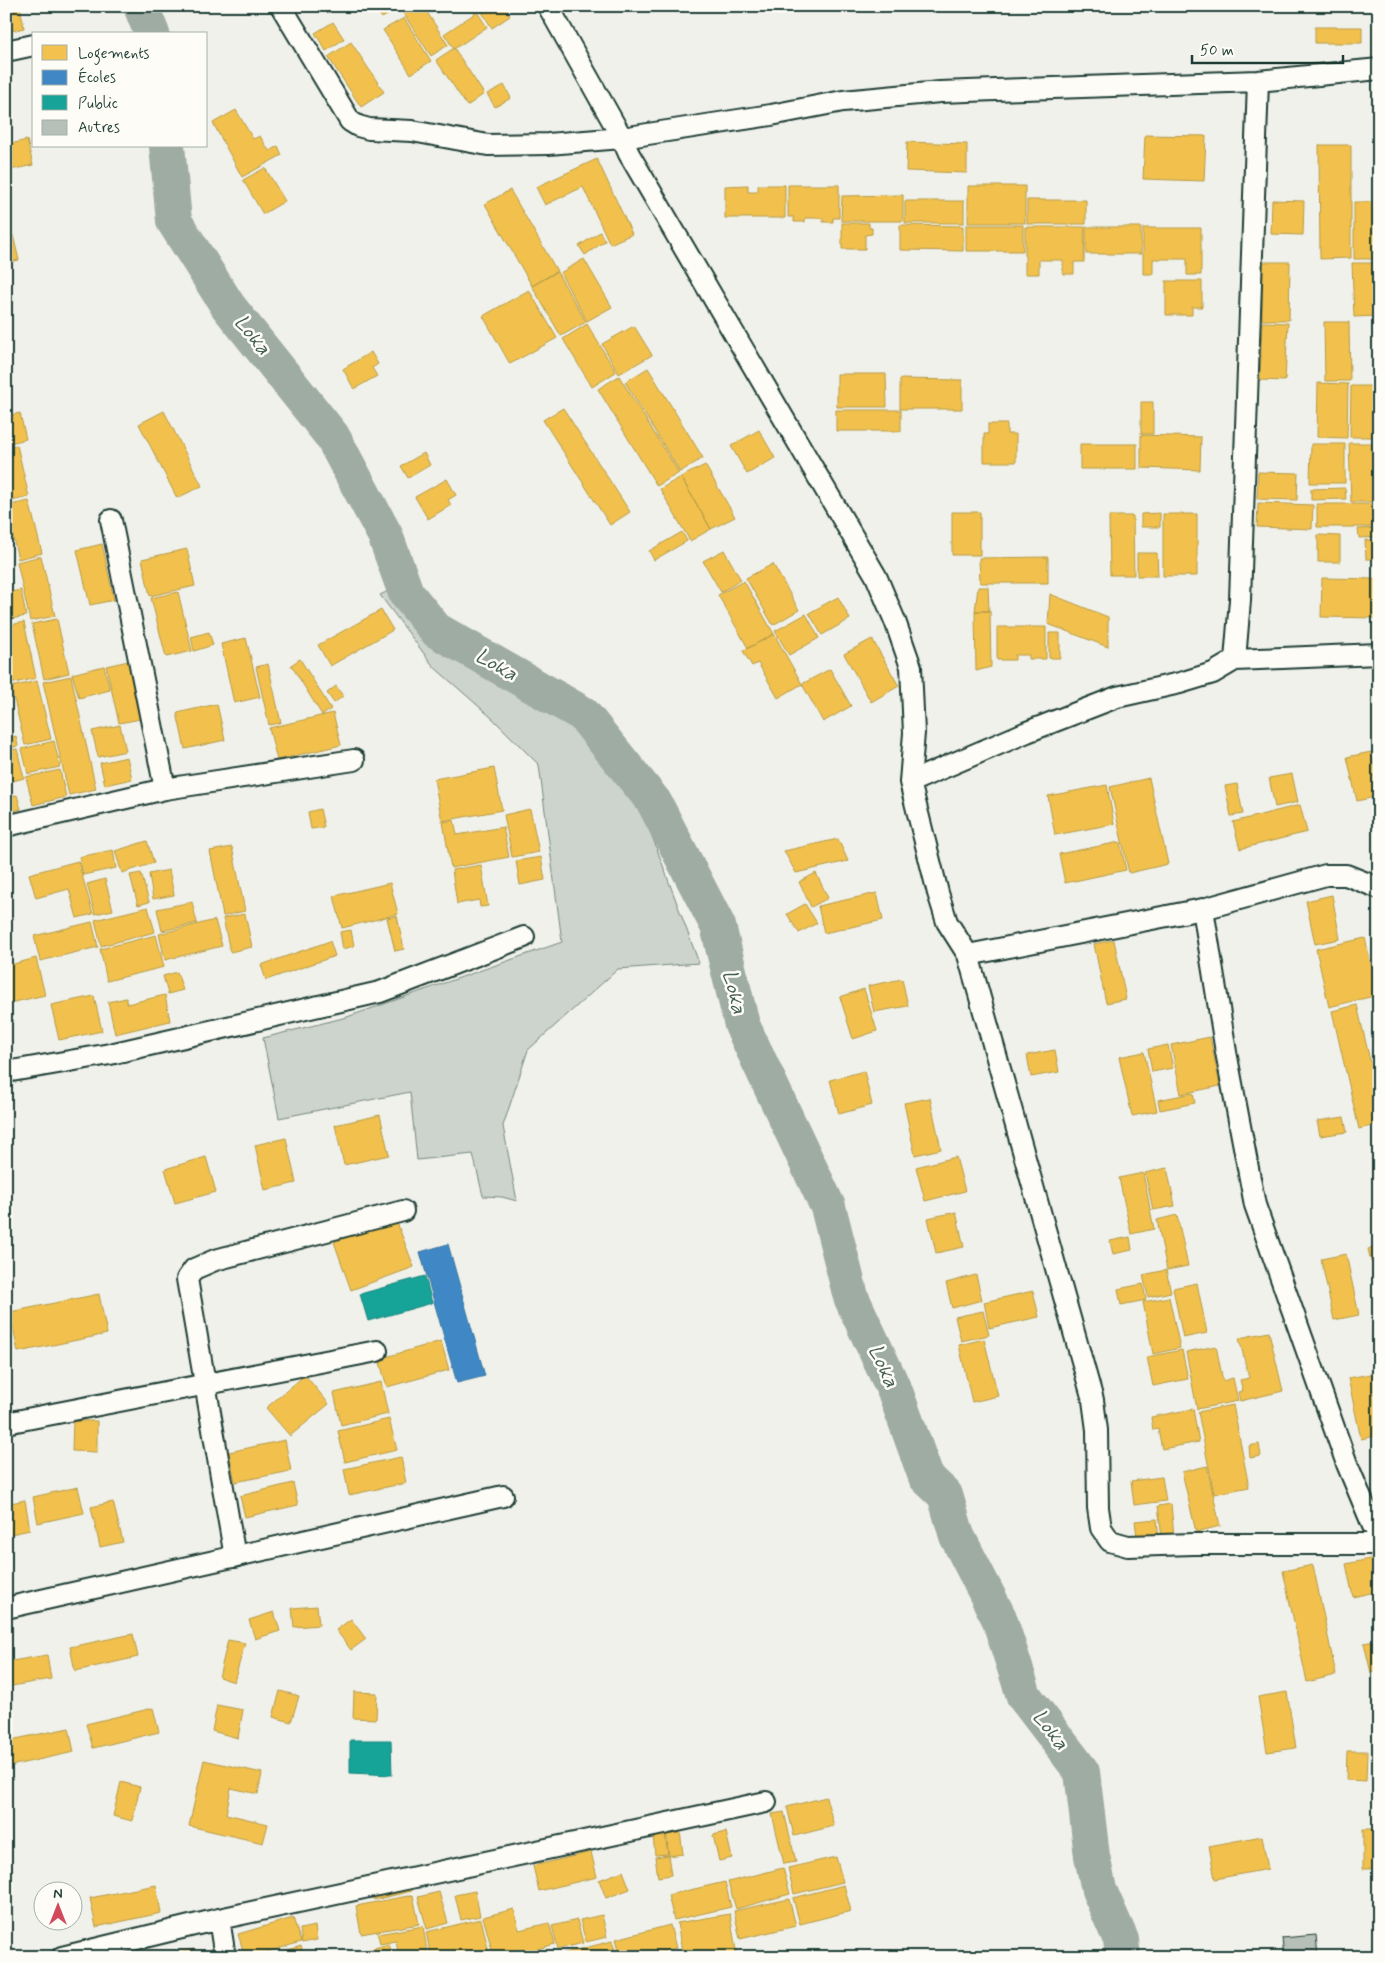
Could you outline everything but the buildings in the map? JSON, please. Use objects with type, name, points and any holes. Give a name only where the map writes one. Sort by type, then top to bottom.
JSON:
[{"type":"street","points":[[281,6],[313,63],[350,121],[358,126],[369,129],[412,131],[488,145],[548,144],[622,138],[771,115],[843,101],[940,92],[1258,81],[1379,69]]},
{"type":"street","points":[[548,6],[622,138],[629,154],[876,576],[895,622],[911,668],[914,733],[910,782],[947,922],[968,955],[1093,1400],[1097,1430],[1098,1508],[1101,1528],[1110,1541],[1128,1546],[1379,1544]]},
{"type":"street","points":[[6,51],[32,45]]},
{"type":"street","points":[[1235,660],[1240,600],[1258,81]]},
{"type":"street","points":[[112,520],[165,790]]},
{"type":"street","points":[[910,782],[1027,732],[1117,698],[1214,673],[1235,660],[1379,654]]},
{"type":"street","points":[[6,826],[165,790],[354,760]]},
{"type":"street","points":[[968,955],[1203,909],[1326,875],[1346,875],[1379,888]]},
{"type":"street","points":[[1203,909],[1226,1052],[1255,1205],[1347,1464],[1373,1526],[1379,1531]]},
{"type":"street","points":[[6,1072],[110,1054],[380,992],[524,937]]},
{"type":"street","points":[[235,1557],[187,1279],[194,1269],[214,1260],[403,1211]]},
{"type":"street","points":[[6,1423],[377,1351]]},
{"type":"street","points":[[6,1608],[503,1496]]},
{"type":"street","points":[[62,1957],[218,1919],[766,1802]]},
{"type":"street","points":[[218,1919],[225,1957]]},
{"type":"shaded area","points":[[411,580],[431,609],[559,696],[591,745],[645,817],[699,963],[618,969],[528,1050],[503,1126],[517,1201],[502,1197],[483,1196],[473,1154],[417,1160],[410,1092],[279,1118],[263,1038],[347,1017],[562,942],[539,765],[492,718],[434,667],[380,595]]},
{"type":"waterway","name":"Loka","points":[[141,6],[151,32]]},
{"type":"waterway","name":"Loka","points":[[167,148],[174,221],[228,306],[332,436],[385,535],[406,593],[436,630],[583,714],[654,802],[718,926],[742,1025],[828,1207],[851,1297],[896,1394],[926,1477],[945,1495],[957,1536],[999,1618],[1024,1696],[1082,1772],[1092,1856],[1099,1890],[1121,1940],[1123,1957]]}]
